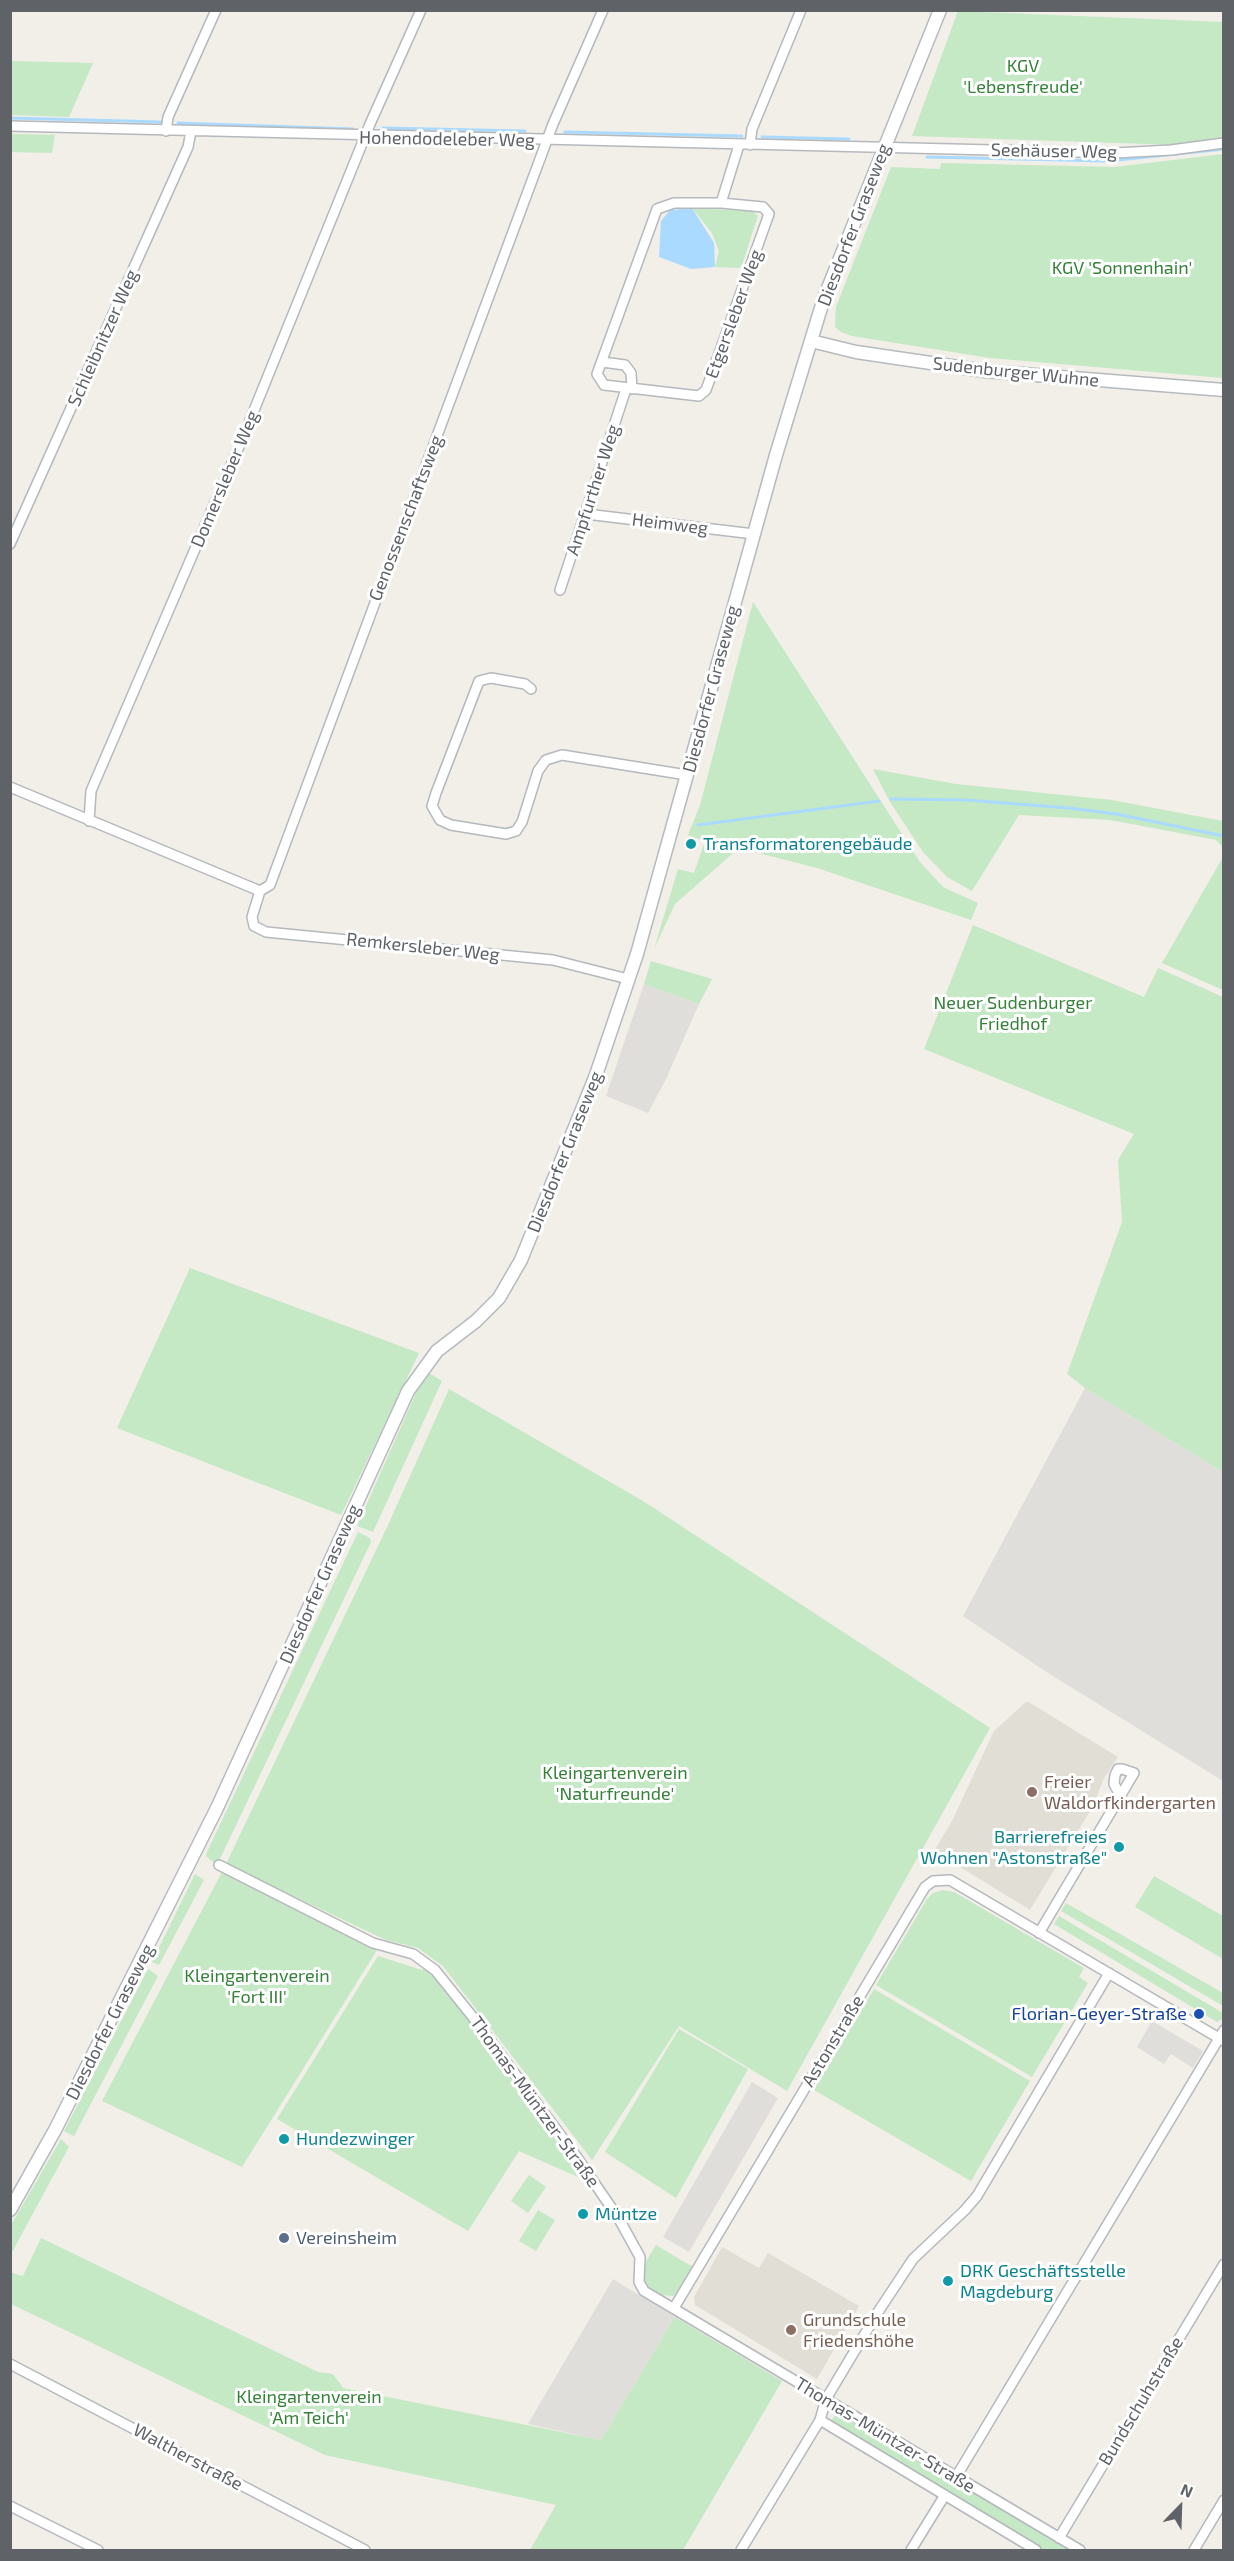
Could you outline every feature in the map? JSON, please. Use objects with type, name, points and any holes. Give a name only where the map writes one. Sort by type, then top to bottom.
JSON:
[{"type":"main road","name":"Diesdorfer Graseweg","points":[[10,2210],[55,2130],[212,1818],[408,1391],[431,1357],[492,1307],[517,1270],[596,1075],[628,978],[754,534],[834,267],[940,10]]},
{"type":"main road","name":"Sudenburger Wuhne","points":[[811,340],[856,352],[986,371],[1224,390]]},
{"type":"street","points":[[166,130],[168,117],[216,10]]},
{"type":"street","name":"Domersleber Weg","points":[[89,821],[91,791],[244,435],[365,137],[421,10]]},
{"type":"street","name":"Genossenschaftsweg","points":[[260,891],[270,885],[547,141],[603,10]]},
{"type":"street","points":[[750,146],[752,129],[801,10]]},
{"type":"street","name":"Hohendodeleber Weg","points":[[10,126],[739,146],[884,147]]},
{"type":"street","name":"Schleibnitzer Weg","points":[[10,544],[188,147],[191,131]]},
{"type":"street","name":"Seehäuser Weg","points":[[884,147],[1115,153],[1171,150],[1224,143]]},
{"type":"street","points":[[721,203],[739,146]]},
{"type":"street","name":"Etgersleber Weg","points":[[674,202],[763,207],[769,214],[706,390],[699,396],[604,386],[597,374],[602,362],[657,209],[674,202]]},
{"type":"street","points":[[602,362],[625,365],[631,373],[629,389]]},
{"type":"street","name":"Ampfurther Weg","points":[[560,590],[629,389]]},
{"type":"street","name":"Heimweg","points":[[586,514],[754,534]]},
{"type":"street","points":[[531,689],[525,684],[491,678],[479,681],[432,806],[440,820],[451,825],[506,834],[516,831],[522,822],[538,771],[546,760],[562,755],[687,775]]},
{"type":"street","points":[[10,787],[260,891]]},
{"type":"street","name":"Remkersleber Weg","points":[[260,891],[252,917],[254,926],[266,932],[553,960],[628,978]]},
{"type":"street","points":[[1039,1933],[1120,1795]]},
{"type":"street","name":"Thomas-Müntzer-Straße","points":[[219,1865],[373,1943],[413,1954],[435,1970],[576,2156],[619,2219],[640,2257],[638,2277],[641,2287],[1080,2550]]},
{"type":"street","name":"Astonstraße","points":[[674,2308],[925,1887],[933,1881],[950,1880],[1222,2036]]},
{"type":"street","points":[[741,2550],[820,2420],[826,2399],[913,2259],[965,2211],[977,2196],[1109,1973]]},
{"type":"street","points":[[956,2477],[1222,2036]]},
{"type":"street","name":"Bundschuhstraße","points":[[1059,2538],[1224,2264]]},
{"type":"street","name":"Waltherstraße","points":[[10,2364],[365,2550]]},
{"type":"street","name":"Thomas-Müntzer-Straße","points":[[820,2420],[1036,2550]]},
{"type":"street","points":[[910,2550],[945,2495]]},
{"type":"street","points":[[1194,2550],[1224,2500]]},
{"type":"street","points":[[10,2505],[98,2550]]},
{"type":"shaded area","points":[[644,984],[699,1004],[666,1079],[648,1113],[606,1096]]},
{"type":"shaded area","points":[[1085,1388],[1223,1472],[1223,1781],[1048,1673],[963,1616]]},
{"type":"shaded area","name":"Freier Waldorfkindergarten","points":[[1027,1701],[1118,1757],[1104,1778],[1093,1806],[1030,1910],[934,1851],[952,1821],[994,1731]]},
{"type":"shaded area","points":[[1152,2021],[1203,2051],[1193,2068],[1171,2054],[1164,2064],[1137,2047]]},
{"type":"shaded area","points":[[752,2082],[778,2098],[689,2252],[663,2237]]},
{"type":"shaded area","name":"Grundschule Friedenshöhe","points":[[722,2247],[759,2268],[768,2253],[859,2306],[817,2379],[695,2305],[694,2297]]},
{"type":"shaded area","points":[[613,2279],[675,2317],[601,2440],[528,2424]]},
{"type":"green space","name":"KGV 'Lebensfreude'","points":[[958,11],[1223,22],[1223,138],[1175,145],[912,136]]},
{"type":"green space","points":[[11,61],[93,63],[69,117],[11,115]]},
{"type":"green space","points":[[11,134],[55,135],[52,153],[11,152]]},
{"type":"green space","name":"KGV 'Sonnenhain'","points":[[1223,154],[1223,378],[990,358],[852,336],[835,327],[836,307],[891,167],[940,169],[941,163],[1115,167]]},
{"type":"green space","points":[[692,208],[752,211],[758,216],[741,268],[715,267],[719,251],[712,233]]},
{"type":"green space","points":[[753,602],[920,862],[943,887],[978,903],[971,920],[817,868],[739,848],[675,904],[654,949],[678,869],[694,873],[705,841],[688,835],[700,805]]},
{"type":"green space","points":[[873,769],[956,784],[1112,800],[1223,821],[1223,847],[1216,840],[1110,820],[1019,815],[972,891],[947,877],[923,852],[890,802]]},
{"type":"green space","points":[[1223,857],[1223,990],[1162,963]]},
{"type":"green space","name":"Neuer Sudenburger Friedhof","points":[[973,925],[1144,997],[1158,968],[1223,997],[1223,1472],[1085,1388],[1067,1374],[1122,1222],[1118,1160],[1134,1134],[924,1049]]},
{"type":"green space","points":[[651,961],[712,979],[699,1004],[644,984]]},
{"type":"green space","points":[[190,1268],[419,1353],[341,1515],[117,1428]]},
{"type":"green space","points":[[429,1373],[442,1381],[373,1532],[357,1526],[423,1377]]},
{"type":"green space","name":"Kleingartenverein 'Naturfreunde'","points":[[449,1389],[643,1501],[990,1728],[787,2091],[679,2026],[592,2160],[443,1966],[418,1948],[386,1940],[226,1864],[388,1525]]},
{"type":"green space","points":[[358,1532],[370,1538],[371,1542],[218,1863],[213,1862],[206,1856],[207,1852]]},
{"type":"green space","name":"Kleingartenverein 'Fort III'","points":[[222,1872],[377,1950],[242,2167],[102,2101]]},
{"type":"green space","points":[[195,1874],[204,1880],[159,1965],[152,1962]]},
{"type":"green space","points":[[1154,1876],[1223,1916],[1223,1959],[1135,1907]]},
{"type":"green space","points":[[943,1890],[954,1892],[1084,1968],[1079,1977],[1088,1983],[1032,2077],[876,1985],[927,1899],[933,1893]]},
{"type":"green space","points":[[1066,1903],[1223,1993],[1223,2006],[1061,1911]]},
{"type":"green space","points":[[1059,1916],[1223,2013],[1222,2019],[1217,2022],[1054,1924]]},
{"type":"green space","points":[[378,1956],[422,1970],[425,1967],[432,1974],[466,2016],[587,2181],[519,2151],[468,2231],[277,2119]]},
{"type":"green space","points":[[148,1969],[158,1976],[74,2136],[64,2131]]},
{"type":"green space","points":[[874,1989],[1030,2081],[971,2181],[814,2090]]},
{"type":"green space","points":[[679,2029],[748,2069],[676,2198],[605,2152]]},
{"type":"green space","points":[[61,2139],[69,2147],[11,2254],[11,2225]]},
{"type":"green space","points":[[529,2175],[546,2187],[528,2213],[511,2201]]},
{"type":"green space","points":[[538,2210],[555,2220],[536,2251],[519,2241]]},
{"type":"green space","name":"Kleingartenverein 'Am Teich'","points":[[41,2238],[318,2372],[333,2374],[343,2388],[601,2440],[675,2317],[782,2381],[683,2550],[530,2550],[556,2505],[325,2455],[11,2304],[11,2275],[12,2273],[23,2276]]},
{"type":"green space","points":[[656,2245],[693,2267],[679,2291],[673,2296],[661,2295],[642,2282],[642,2268]]},
{"type":"green space","points":[[838,2410],[1070,2550],[1043,2550],[831,2422]]},
{"type":"water","points":[[692,208],[714,243],[715,267],[691,269],[659,257],[661,221],[670,210]]},
{"type":"waterway","points":[[10,118],[161,122]]},
{"type":"waterway","points":[[178,123],[353,129]]},
{"type":"waterway","points":[[383,128],[525,131]]},
{"type":"waterway","points":[[565,132],[742,136]]},
{"type":"waterway","points":[[762,137],[849,139]]},
{"type":"waterway","points":[[927,157],[1108,161],[1224,149]]},
{"type":"waterway","points":[[891,799],[966,800],[1069,808],[1116,814],[1224,836]]},
{"type":"waterway","points":[[698,825],[879,801]]},
{"type":"place","name":"Transformatorengebäude","points":[[691,844]]},
{"type":"place","name":"Freier Waldorfkindergarten","points":[[1032,1792]]},
{"type":"place","name":"Barrierefreies Wohnen \"Astonstraße\"","points":[[1119,1847]]},
{"type":"place","name":"Florian-Geyer-Straße","points":[[1199,2014]]},
{"type":"place","name":"Hundezwinger","points":[[284,2139]]},
{"type":"place","name":"Müntze","points":[[583,2214]]},
{"type":"place","name":"Vereinsheim","points":[[284,2238]]},
{"type":"place","name":"DRK Geschäftsstelle Magdeburg","points":[[948,2281]]},
{"type":"place","name":"Grundschule Friedenshöhe","points":[[791,2330]]}]
